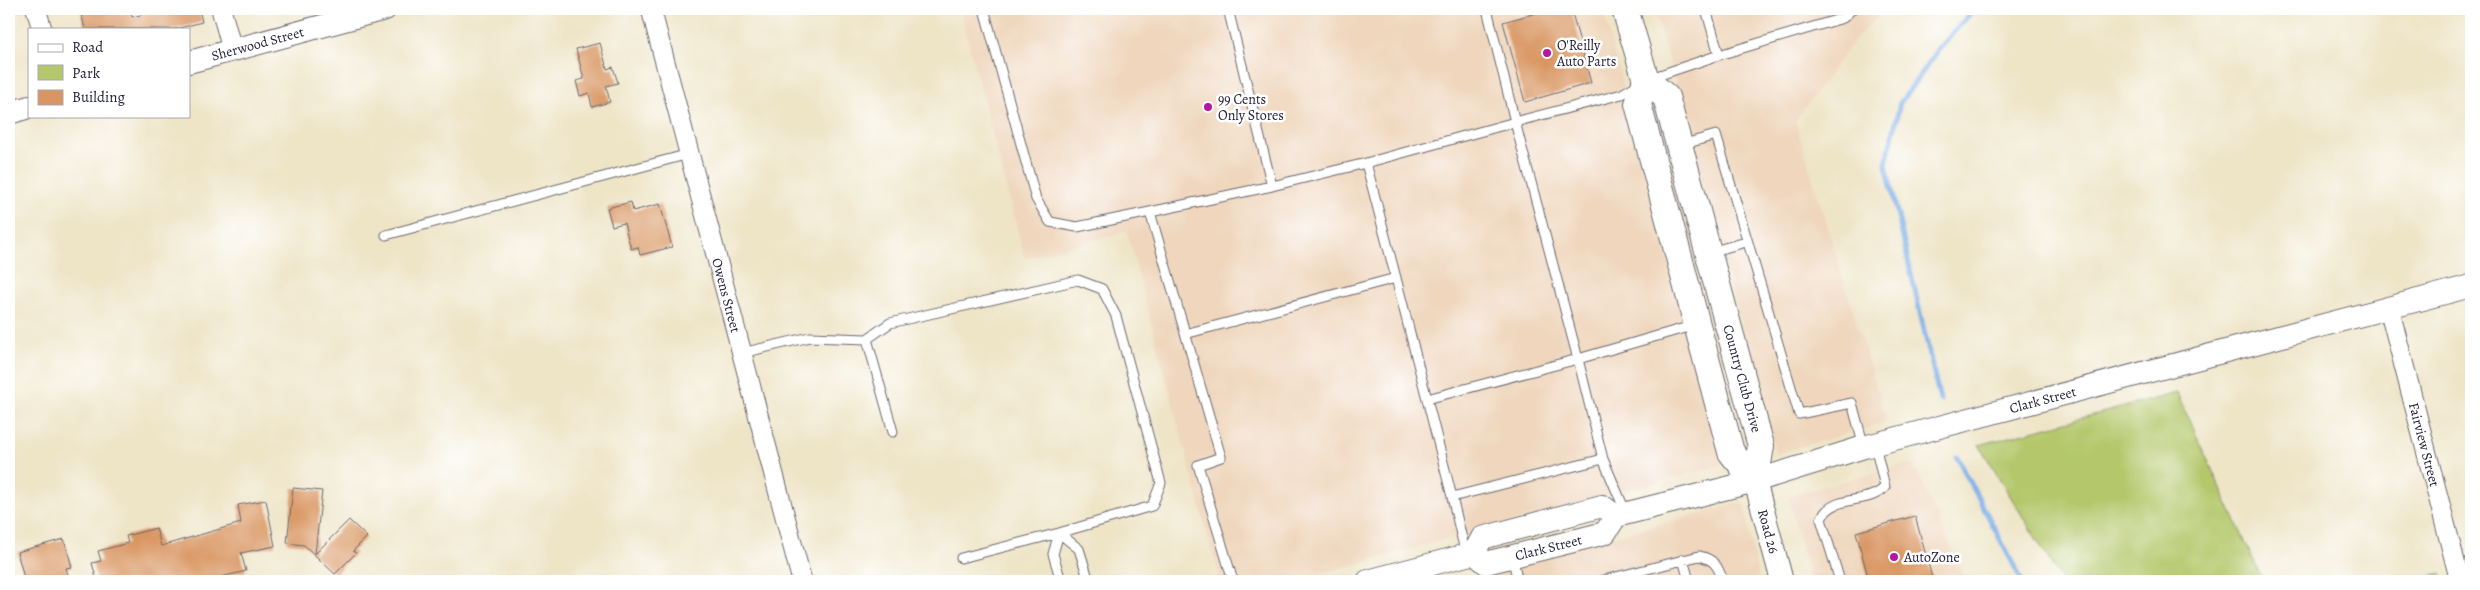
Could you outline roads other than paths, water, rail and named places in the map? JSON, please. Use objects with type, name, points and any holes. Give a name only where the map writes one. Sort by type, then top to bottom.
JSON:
[{"type":"main road","points":[[1625,9],[1646,80],[1638,104],[1731,452],[1755,482]]},
{"type":"main road","name":"Country Club Drive","points":[[1646,80],[1666,97],[1709,252],[1761,446],[1755,482]]},
{"type":"street","points":[[36,9],[42,28]]},
{"type":"street","points":[[221,9],[232,49]]},
{"type":"street","name":"Sherwood Street","points":[[190,62],[386,9]]},
{"type":"street","name":"Owens Street","points":[[651,9],[802,581]]},
{"type":"street","points":[[9,113],[28,107]]},
{"type":"street","name":"Clark Street","points":[[1621,514],[1605,533],[1486,564],[1470,554],[1482,538],[1602,506],[1621,514],[1755,482],[1870,446],[2471,286]]},
{"type":"street","name":"Fairview Street","points":[[2389,308],[2460,581]]},
{"type":"street","name":"Road 26","points":[[1755,482],[1782,581]]},
{"type":"street","points":[[1512,557],[1510,550],[1512,545],[1576,526],[1584,519],[1585,511]]},
{"type":"street","points":[[1368,581],[1470,554]]},
{"type":"lane","points":[[984,9],[1036,199],[1050,222],[1077,227],[1272,186],[1622,94],[1646,80],[1719,55],[1843,18],[1852,9]]},
{"type":"lane","points":[[1228,9],[1272,186]]},
{"type":"lane","points":[[1487,9],[1603,460],[1621,514]]},
{"type":"lane","points":[[1706,9],[1719,55]]},
{"type":"lane","points":[[1680,146],[1716,136],[1746,242],[1799,414],[1852,403],[1870,446],[1885,487],[1878,494],[1836,504],[1825,511],[1821,519],[1840,581]]},
{"type":"lane","points":[[386,235],[689,154]]},
{"type":"lane","points":[[1366,162],[1452,497],[1470,554]]},
{"type":"lane","points":[[1150,212],[1222,457],[1198,465],[1234,581]]},
{"type":"lane","points":[[1709,252],[1746,242]]},
{"type":"lane","points":[[1185,334],[1396,278]]},
{"type":"lane","points":[[742,353],[810,337],[867,339],[890,322],[1078,280],[1102,289],[1116,316],[1161,483],[1152,506],[1059,533],[961,558]]},
{"type":"lane","points":[[1427,399],[1698,324]]},
{"type":"lane","points":[[867,339],[893,432]]},
{"type":"lane","points":[[1452,497],[1603,460]]},
{"type":"lane","points":[[1059,533],[1054,554],[1061,581]]},
{"type":"lane","points":[[1059,533],[1080,549],[1089,581]]},
{"type":"lane","points":[[1600,581],[1699,556],[1710,558],[1719,568],[1723,581]]},
{"type":"lane","points":[[1512,557],[1518,581]]},
{"type":"lane","points":[[1683,560],[1689,581]]},
{"type":"waterway","points":[[1940,400],[1886,164],[1900,103],[1939,49],[1974,9]]},
{"type":"waterway","points":[[1957,457],[2022,581]]},
{"type":"place","name":"O'Reilly Auto Parts","points":[[1547,53]]},
{"type":"place","name":"99 Cents Only Stores","points":[[1208,107]]},
{"type":"place","name":"AutoZone","points":[[1894,557]]}]
